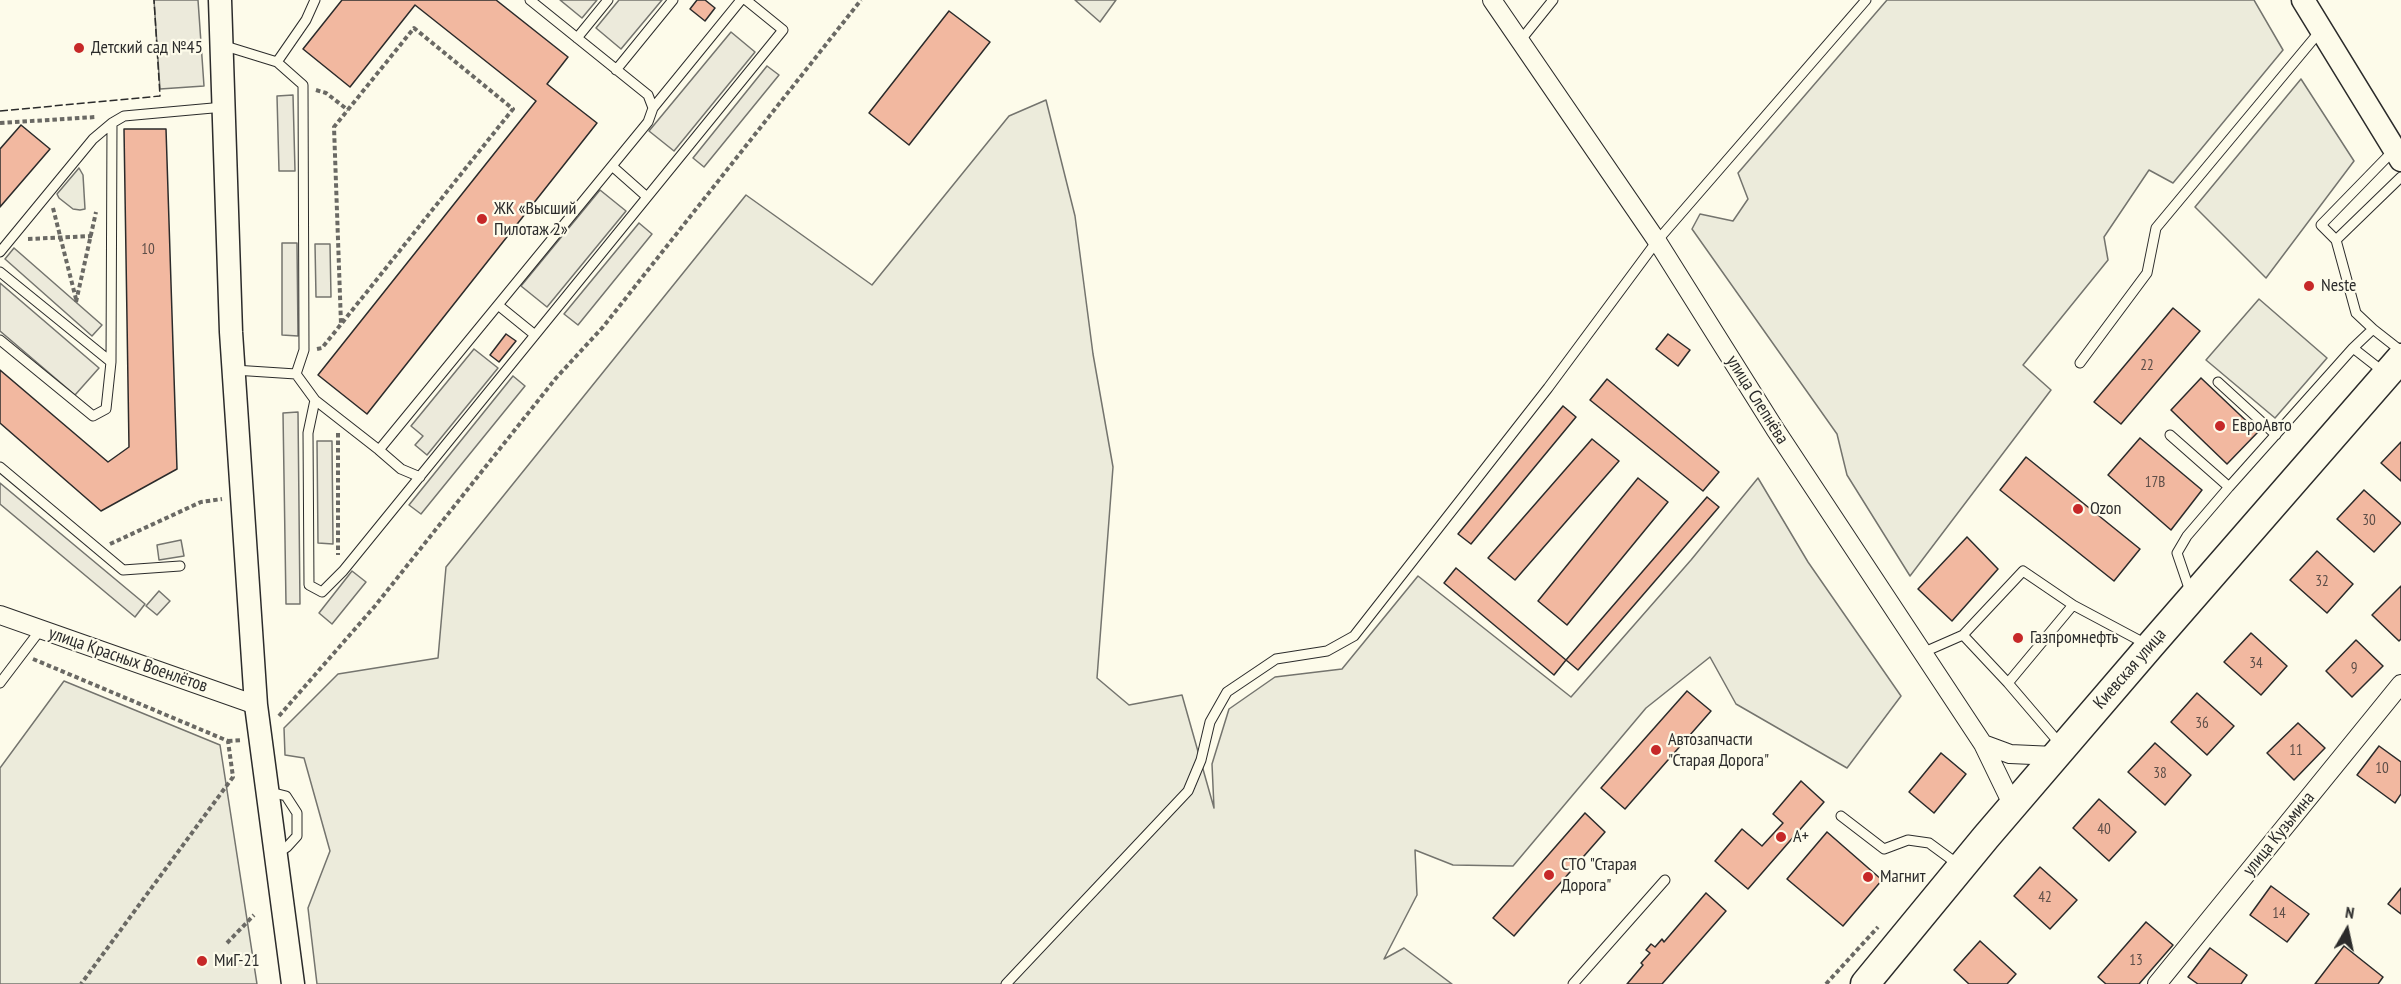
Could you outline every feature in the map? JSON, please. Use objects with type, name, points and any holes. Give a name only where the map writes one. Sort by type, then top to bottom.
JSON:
[{"type":"main road","name":"Киевская улица","points":[[1865,984],[2059,752],[2396,361]]},
{"type":"street","points":[[220,0],[234,370],[256,705],[293,984]]},
{"type":"street","name":"улица Слепнёва","points":[[1492,0],[1657,241],[1775,429],[1983,744],[2013,806]]},
{"type":"street","points":[[2303,0],[2399,159]]},
{"type":"street","name":"улица Красных Военлётов","points":[[0,615],[256,705]]},
{"type":"street","name":"улица Кузьмина","points":[[2157,984],[2401,684]]},
{"type":"street","points":[[1983,744],[2010,754],[2059,752]]},
{"type":"lane","points":[[277,62],[306,20],[315,0]]},
{"type":"lane","points":[[577,38],[608,0]]},
{"type":"lane","points":[[616,70],[673,0]]},
{"type":"lane","points":[[379,450],[648,122],[653,108],[741,0]]},
{"type":"lane","points":[[315,400],[308,433],[309,585],[322,592],[339,576],[783,30],[746,0]]},
{"type":"lane","points":[[1520,41],[1552,0]]},
{"type":"lane","points":[[1006,984],[1188,791],[1201,759],[1210,722],[1227,692],[1276,659],[1327,651],[1354,636],[1548,388],[1657,241],[1866,0]]},
{"type":"lane","points":[[535,1],[648,95],[653,108]]},
{"type":"lane","points":[[2080,363],[2147,273],[2156,228],[2321,30]]},
{"type":"lane","points":[[222,45],[277,62],[303,86],[304,350],[296,374]]},
{"type":"lane","points":[[3,248],[93,139],[112,123],[124,116],[224,107]]},
{"type":"lane","points":[[0,340],[93,416],[106,410],[111,362],[112,123]]},
{"type":"lane","points":[[2396,361],[2373,330],[2356,313],[2336,240],[2321,225],[2399,159]]},
{"type":"lane","points":[[2336,240],[2399,159]]},
{"type":"lane","points":[[612,166],[647,197]]},
{"type":"lane","points":[[0,273],[111,362]]},
{"type":"lane","points":[[498,305],[535,335]]},
{"type":"lane","points":[[2192,597],[2177,553],[2187,536],[2354,348],[2373,330]]},
{"type":"lane","points":[[2354,348],[2396,361]]},
{"type":"lane","points":[[234,370],[296,374]]},
{"type":"lane","points":[[296,374],[315,400],[401,469],[420,477]]},
{"type":"lane","points":[[2218,382],[2276,435]]},
{"type":"lane","points":[[2170,435],[2229,487]]},
{"type":"lane","points":[[0,467],[123,570],[180,566]]},
{"type":"lane","points":[[1922,653],[1963,635],[2023,571],[2073,605],[2150,646]]},
{"type":"lane","points":[[2008,683],[2073,605]]},
{"type":"lane","points":[[1,678],[41,629]]},
{"type":"lane","points":[[1963,635],[2008,683],[2059,752]]},
{"type":"lane","points":[[1841,816],[1884,849],[1908,840],[1929,843],[1962,867]]},
{"type":"lane","points":[[1574,984],[1665,880]]},
{"type":"path","points":[[22,654],[228,741],[261,740],[278,717],[382,597],[556,378],[603,327],[861,0]]},
{"type":"path","points":[[304,350],[321,348],[341,324],[513,109],[414,28],[334,127],[341,324]]},
{"type":"path","points":[[303,86],[326,93],[348,110]]},
{"type":"path","points":[[0,123],[124,116]]},
{"type":"path","points":[[49,192],[76,302],[97,209],[111,183]]},
{"type":"path","points":[[3,248],[25,240],[111,235]]},
{"type":"path","points":[[337,418],[339,576]]},
{"type":"path","points":[[100,551],[117,540],[201,502],[242,496]]},
{"type":"path","points":[[81,984],[233,777],[228,741]]},
{"type":"path","points":[[227,943],[254,915]]},
{"type":"shaded area","points":[[154,0],[198,0],[204,86],[160,89]]},
{"type":"shaded area","points":[[560,0],[597,0],[582,18]]},
{"type":"shaded area","points":[[619,0],[662,0],[621,49],[596,28]]},
{"type":"shaded area","points":[[1075,0],[1116,0],[1100,22]]},
{"type":"shaded area","points":[[1887,0],[2254,0],[2283,50],[2173,183],[2149,170],[2104,237],[2108,260],[2023,365],[2051,390],[1910,576],[1847,475],[1837,434],[1692,229],[1700,214],[1733,221],[1748,199],[1738,173]]},
{"type":"shaded area","points":[[731,32],[755,52],[674,151],[649,131]]},
{"type":"shaded area","points":[[767,66],[779,75],[704,167],[693,158]]},
{"type":"shaded area","points":[[2301,79],[2354,161],[2266,278],[2195,207]]},
{"type":"shaded area","points":[[293,95],[295,171],[279,171],[277,96]]},
{"type":"shaded area","points":[[1046,100],[1075,216],[1093,354],[1113,467],[1097,678],[1129,705],[1182,695],[1214,808],[1212,764],[1229,709],[1275,677],[1342,669],[1418,576],[1571,697],[1691,560],[1758,478],[1808,562],[1901,696],[1847,768],[1736,704],[1710,657],[1646,708],[1513,866],[1453,865],[1415,850],[1417,895],[1384,959],[1404,948],[1452,984],[317,984],[308,908],[330,851],[304,758],[285,755],[284,728],[338,674],[438,658],[446,567],[746,195],[872,285],[1009,116]]},
{"type":"shaded area","points":[[79,168],[83,175],[85,209],[80,210],[73,209],[57,194]]},
{"type":"shaded area","points":[[600,190],[626,211],[547,307],[521,286]]},
{"type":"shaded area","points":[[639,223],[652,234],[578,325],[564,314]]},
{"type":"shaded area","points":[[282,243],[297,243],[298,336],[282,335]]},
{"type":"shaded area","points":[[315,244],[330,244],[331,297],[316,297]]},
{"type":"shaded area","points":[[14,248],[102,325],[92,336],[5,259]]},
{"type":"shaded area","points":[[0,283],[99,368],[75,395],[0,331]]},
{"type":"shaded area","points":[[2259,299],[2327,358],[2275,418],[2206,360]]},
{"type":"shaded area","points":[[474,349],[498,368],[427,455],[415,445],[423,436],[411,426]]},
{"type":"shaded area","points":[[513,376],[525,386],[421,514],[409,505]]},
{"type":"shaded area","points":[[298,412],[300,604],[286,604],[283,413]]},
{"type":"shaded area","points":[[317,441],[332,441],[333,544],[318,543]]},
{"type":"shaded area","points":[[0,483],[145,604],[135,617],[0,504]]},
{"type":"shaded area","points":[[181,540],[184,556],[159,560],[157,545]]},
{"type":"shaded area","points":[[352,571],[366,582],[332,624],[319,613]]},
{"type":"shaded area","points":[[159,591],[170,601],[157,615],[146,606]]},
{"type":"shaded area","points":[[64,681],[220,745],[257,984],[0,984],[0,768]]},
{"type":"building","name":"ЖК «Высший Пилотаж 2»","points":[[342,0],[496,0],[568,57],[547,84],[597,123],[367,414],[318,375],[536,101],[415,5],[350,87],[303,49]]},
{"type":"building","points":[[697,0],[705,0],[715,8],[705,21],[690,9]]},
{"type":"building","points":[[949,11],[990,42],[909,145],[869,113]]},
{"type":"building","points":[[21,125],[50,149],[0,207],[0,149]]},
{"type":"building","points":[[124,129],[166,129],[177,469],[101,511],[0,423],[0,370],[108,462],[129,447]]},
{"type":"building","points":[[2173,308],[2200,331],[2121,424],[2094,402]]},
{"type":"building","points":[[506,334],[516,341],[499,362],[490,355]]},
{"type":"building","points":[[1668,334],[1690,350],[1678,366],[1656,349]]},
{"type":"building","points":[[2201,378],[2258,432],[2227,464],[2171,410]]},
{"type":"building","points":[[1607,379],[1719,472],[1703,491],[1590,400]]},
{"type":"building","points":[[1563,406],[1576,417],[1471,544],[1458,534]]},
{"type":"building","points":[[2140,438],[2202,490],[2171,530],[2108,475]]},
{"type":"building","points":[[1592,439],[1619,461],[1515,580],[1488,558]]},
{"type":"building","points":[[2401,442],[2401,481],[2381,463]]},
{"type":"building","points":[[2026,457],[2140,549],[2114,581],[2000,490]]},
{"type":"building","points":[[1638,478],[1668,502],[1567,625],[1538,601]]},
{"type":"building","points":[[2364,490],[2401,523],[2374,552],[2337,519]]},
{"type":"building","points":[[1707,497],[1719,507],[1578,670],[1566,660]]},
{"type":"building","points":[[1967,537],[1998,569],[1952,621],[1918,589]]},
{"type":"building","points":[[2317,551],[2353,584],[2327,613],[2290,580]]},
{"type":"building","points":[[1456,568],[1566,660],[1554,675],[1444,583]]},
{"type":"building","points":[[2401,586],[2401,639],[2399,641],[2372,615]]},
{"type":"building","points":[[2251,633],[2287,666],[2261,695],[2224,662]]},
{"type":"building","points":[[2356,640],[2383,666],[2352,697],[2326,671]]},
{"type":"building","name":"Автозапчасти \"Старая Дорога\"","points":[[1687,691],[1711,711],[1625,809],[1601,788]]},
{"type":"building","points":[[2197,693],[2234,726],[2207,755],[2171,722]]},
{"type":"building","points":[[2298,723],[2325,748],[2294,780],[2267,753]]},
{"type":"building","points":[[2155,743],[2191,775],[2165,805],[2128,772]]},
{"type":"building","points":[[2379,746],[2401,762],[2401,794],[2395,803],[2357,775]]},
{"type":"building","points":[[1941,753],[1966,774],[1934,813],[1909,792]]},
{"type":"building","name":"А+","points":[[1801,781],[1824,802],[1748,889],[1715,861],[1742,829],[1762,846],[1783,823],[1773,814]]},
{"type":"building","points":[[2099,799],[2136,832],[2109,861],[2073,828]]},
{"type":"building","name":"СТО \"Старая Дорога\"","points":[[1585,813],[1605,832],[1514,936],[1493,918]]},
{"type":"building","points":[[1827,832],[1882,880],[1843,926],[1787,879]]},
{"type":"building","points":[[2040,867],[2077,900],[2050,929],[2014,896]]},
{"type":"building","points":[[2271,886],[2309,914],[2287,942],[2250,915]]},
{"type":"building","points":[[2401,888],[2401,914],[2388,904]]},
{"type":"building","points":[[1706,893],[1726,911],[1662,984],[1627,984],[1643,965],[1641,963],[1650,953],[1646,950],[1651,944],[1655,947],[1662,939],[1664,942]]},
{"type":"building","points":[[2146,922],[2173,945],[2139,984],[2106,984],[2098,977]]},
{"type":"building","points":[[1980,941],[2016,974],[2007,984],[1969,984],[1954,970]]},
{"type":"building","points":[[2344,946],[2383,977],[2378,984],[2315,984]]},
{"type":"building","points":[[2210,948],[2247,975],[2241,984],[2198,984],[2188,977]]},
{"type":"fence","points":[[0,111],[160,96],[154,0]]},
{"type":"place","name":"Детский сад №45","points":[[79,48]]},
{"type":"place","name":"ЖК «Высший Пилотаж 2»","points":[[482,219]]},
{"type":"place","name":"Neste","points":[[2309,286]]},
{"type":"place","name":"ЕвроАвто","points":[[2220,426]]},
{"type":"place","name":"Ozon","points":[[2078,509]]},
{"type":"place","name":"Газпромнефть","points":[[2018,638]]},
{"type":"place","name":"Автозапчасти \"Старая Дорога\"","points":[[1656,750]]},
{"type":"place","name":"А+","points":[[1781,837]]},
{"type":"place","name":"СТО \"Старая Дорога\"","points":[[1549,875]]},
{"type":"place","name":"Магнит","points":[[1868,877]]},
{"type":"place","name":"МиГ-21","points":[[202,961]]}]
